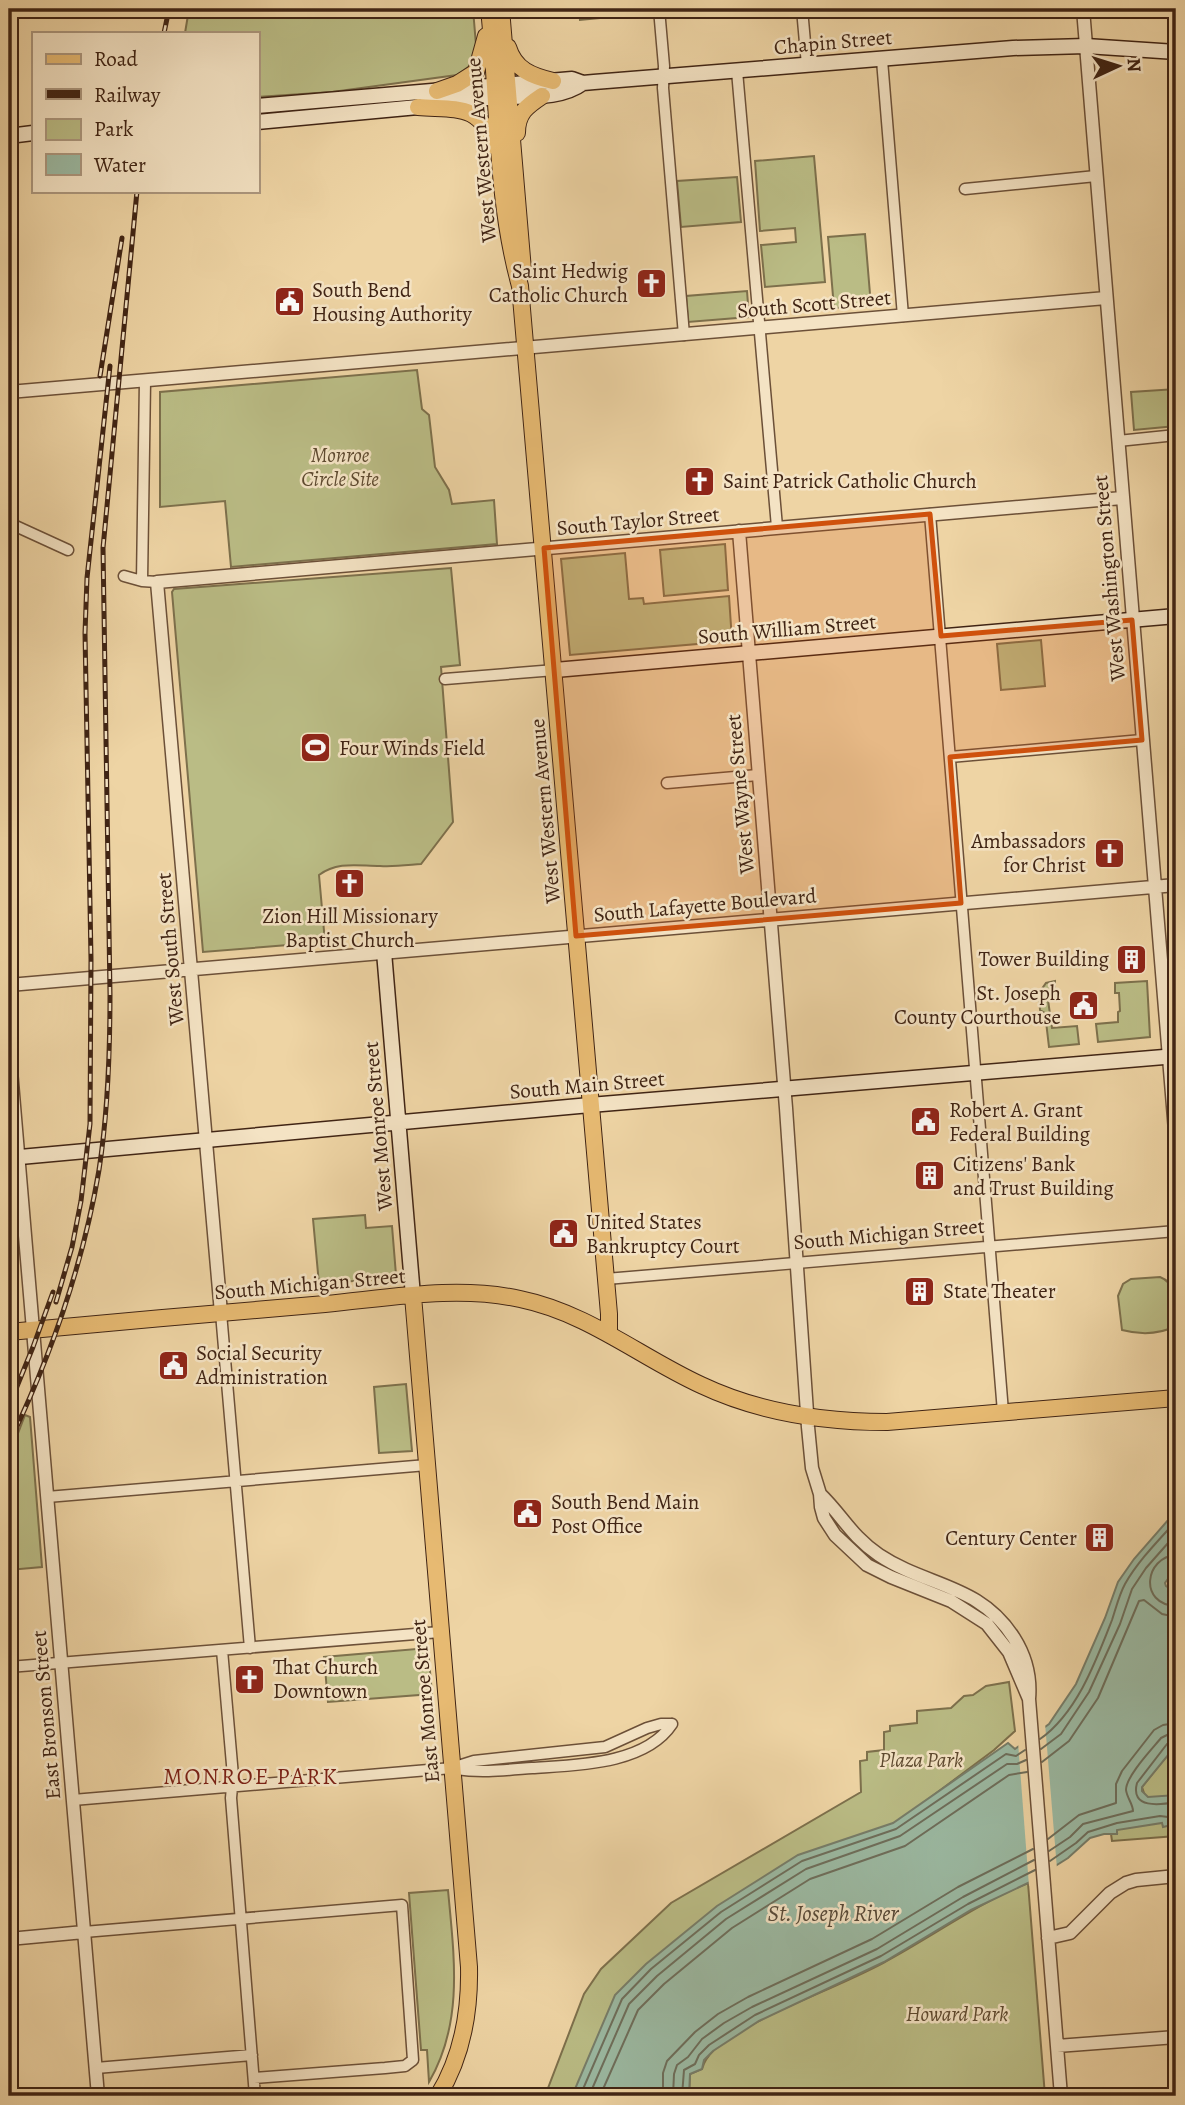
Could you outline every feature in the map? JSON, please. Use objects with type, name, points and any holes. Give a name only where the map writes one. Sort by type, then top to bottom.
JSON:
[{"type":"main road","name":"West Western Avenue","points":[[493,11],[502,29],[502,92]]},
{"type":"main road","name":"West Western Avenue","points":[[493,11],[502,92],[510,249],[520,286],[555,670],[606,1279],[608,1333]]},
{"type":"main road","points":[[437,91],[457,84],[476,72],[493,11]]},
{"type":"main road","points":[[502,29],[516,64],[527,73],[553,82]]},
{"type":"main road","name":"Chapin Street","points":[[259,122],[418,107],[572,79],[583,83],[1013,48],[1086,46],[1176,52]]},
{"type":"main road","name":"Chapin Street","points":[[259,106],[437,91],[542,96],[574,90],[583,83]]},
{"type":"main road","points":[[418,107],[461,111],[480,118],[508,177],[518,167],[519,116],[527,104],[542,96]]},
{"type":"main road","points":[[9,136],[32,133]]},
{"type":"main road","name":"South William Street","points":[[555,670],[1176,616]]},
{"type":"main road","name":"West Monroe Street","points":[[384,952],[413,1296]]},
{"type":"main road","name":"South Main Street","points":[[13,1157],[590,1105],[1172,1057]]},
{"type":"main road","name":"South Michigan Street","points":[[9,1332],[463,1293],[519,1298],[575,1317],[709,1389],[778,1412],[808,1417],[887,1422],[1176,1398]]},
{"type":"main road","name":"East Monroe Street","points":[[413,1296],[469,1967],[468,1999],[462,2039],[438,2096]]},
{"type":"street","points":[[659,9],[684,335]]},
{"type":"street","points":[[802,9],[807,65]]},
{"type":"street","name":"West Washington Street","points":[[1083,9],[1154,887],[1172,1057],[1176,1143]]},
{"type":"street","points":[[882,60],[903,316]]},
{"type":"street","points":[[737,71],[777,527]]},
{"type":"street","points":[[965,189],[1096,176]]},
{"type":"street","name":"South Scott Street","points":[[145,381],[1106,298]]},
{"type":"street","points":[[9,391],[145,381],[142,581]]},
{"type":"street","points":[[1118,441],[1176,435]]},
{"type":"street","name":"South Taylor Street","points":[[157,582],[1122,498]]},
{"type":"street","points":[[930,514],[1003,1412]]},
{"type":"street","points":[[9,523],[68,550]]},
{"type":"street","name":"West Wayne Street","points":[[739,531],[813,1468],[820,1494],[849,1530],[898,1566],[965,1593],[996,1614],[1009,1630],[1026,1661],[1030,1674],[1029,1699],[1048,1938]]},
{"type":"street","points":[[124,576],[157,582]]},
{"type":"street","name":"West South Street","points":[[157,582],[221,1313]]},
{"type":"street","name":"South William Street","points":[[445,679],[555,670]]},
{"type":"street","points":[[950,757],[1142,740]]},
{"type":"street","points":[[667,783],[758,775]]},
{"type":"street","name":"South Lafayette Boulevard","points":[[9,985],[1176,885]]},
{"type":"street","name":"East Bronson Street","points":[[9,1047],[13,1157],[33,1329],[98,2096]]},
{"type":"street","name":"South Michigan Street","points":[[606,1279],[1176,1230]]},
{"type":"street","points":[[221,1313],[250,1647]]},
{"type":"street","points":[[47,1497],[427,1465]]},
{"type":"street","points":[[9,1667],[440,1632]]},
{"type":"street","points":[[222,1650],[255,2096]]},
{"type":"street","points":[[73,1800],[452,1768],[474,1761],[605,1747],[647,1728],[671,1724],[657,1740],[608,1760],[577,1765],[474,1772],[452,1768]]},
{"type":"street","points":[[1061,2096],[1048,1938],[1070,1933],[1105,1897],[1126,1883],[1176,1876]]},
{"type":"street","points":[[9,1939],[402,1905],[414,2055],[410,2063],[385,2068],[254,2078]]},
{"type":"street","points":[[1057,2046],[1176,2037]]},
{"type":"street","points":[[96,2068],[252,2055]]},
{"type":"highlighted area","points":[[930,514],[941,636],[1132,620],[1142,740],[950,757],[961,903],[576,936],[544,548]]},
{"type":"green space","points":[[189,9],[473,9],[476,45],[471,65],[457,75],[332,92],[259,97],[259,32],[185,32]]},
{"type":"green space","points":[[579,9],[651,9],[652,13],[580,20]]},
{"type":"green space","points":[[814,156],[825,282],[765,287],[761,245],[796,242],[795,228],[760,231],[755,161]]},
{"type":"green space","points":[[737,177],[741,222],[681,227],[677,181]]},
{"type":"green space","points":[[865,234],[871,306],[834,308],[828,237]]},
{"type":"green space","points":[[747,291],[749,317],[688,322],[686,296]]},
{"type":"green space","name":"Monroe Circle Site","points":[[417,370],[422,409],[429,415],[435,467],[449,490],[452,504],[494,500],[497,544],[231,567],[225,501],[160,507],[160,392]]},
{"type":"green space","points":[[1176,389],[1176,426],[1134,430],[1131,392]]},
{"type":"green space","points":[[725,544],[728,590],[664,596],[660,550]]},
{"type":"green space","points":[[625,553],[629,599],[643,598],[644,604],[729,596],[732,641],[570,655],[561,559]]},
{"type":"green space","points":[[451,568],[460,665],[441,667],[453,822],[421,864],[341,866],[319,875],[325,942],[203,952],[172,592],[174,589]]},
{"type":"green space","points":[[1041,640],[1045,686],[1001,690],[997,644]]},
{"type":"green space","points":[[1055,981],[1055,988],[1050,989],[1048,1000],[1052,1028],[1077,1026],[1079,1044],[1049,1047],[1045,1013],[1040,1010],[1039,993],[1046,983]]},
{"type":"green space","points":[[1147,981],[1150,1037],[1098,1042],[1096,1024],[1118,1022],[1119,993],[1115,993],[1115,983]]},
{"type":"green space","points":[[365,1215],[366,1228],[392,1226],[396,1275],[389,1278],[319,1284],[313,1219]]},
{"type":"green space","points":[[1160,1277],[1166,1280],[1173,1291],[1176,1326],[1149,1333],[1122,1330],[1118,1296],[1123,1284],[1131,1279]]},
{"type":"green space","points":[[406,1384],[412,1451],[379,1453],[374,1387]]},
{"type":"green space","points":[[25,1415],[30,1417],[42,1567],[9,1570],[9,1457]]},
{"type":"green space","points":[[428,1648],[432,1694],[328,1702],[324,1657]]},
{"type":"green space","name":"Plaza Park","points":[[1009,1682],[1015,1731],[994,1750],[895,1824],[575,2096],[545,2096],[584,1994],[601,1969],[671,1903],[861,1792],[860,1761],[867,1760],[867,1752],[884,1750],[884,1732],[890,1731],[890,1726],[917,1723],[917,1711],[951,1708],[964,1696],[973,1695],[986,1686]]},
{"type":"green space","points":[[1173,1748],[1176,1749],[1176,1836],[1112,1841],[1111,1834],[1117,1833],[1116,1830],[1145,1796],[1142,1787]]},
{"type":"green space","name":"Howard Park","points":[[1028,1883],[1045,2096],[689,2096],[690,2074],[702,2069],[710,2054],[734,2035],[770,2015],[883,1963],[972,1911]]},
{"type":"green space","points":[[448,1890],[454,1964],[452,2012],[448,2036],[429,2082],[427,2050],[421,2050],[409,1893]]},
{"type":"water","name":"St. Joseph River","points":[[1176,1511],[1176,1568],[1165,1583],[1176,1592],[1176,1749],[1173,1749],[1142,1787],[1142,1791],[1148,1797],[1176,1795],[1176,1824],[1163,1827],[1162,1823],[1117,1830],[1117,1834],[1090,1838],[1068,1858],[1028,1883],[971,1910],[884,1962],[759,2021],[713,2051],[704,2060],[702,2069],[690,2074],[689,2096],[572,2096],[615,1995],[646,1964],[717,1906],[798,1855],[893,1823],[1008,1743],[1015,1749],[1049,1724],[1076,1684],[1118,1582],[1134,1559]]},
{"type":"pier","points":[[1045,1723],[1057,1869],[1029,1886],[1018,1742]]},
{"type":"railway","points":[[164,32],[169,9]]},
{"type":"railway","points":[[9,1443],[39,1377],[75,1275],[92,1205],[105,1126],[110,994],[103,548],[137,192]]},
{"type":"railway","points":[[100,376],[122,238]]},
{"type":"railway","points":[[56,1302],[72,1247],[81,1201],[90,1124],[91,959],[85,633],[87,578],[110,366]]},
{"type":"railway","points":[[9,1406],[53,1292]]},
{"type":"place","name":"Saint Hedwig Catholic Church","points":[[651,283]]},
{"type":"place","name":"South Bend Housing Authority","points":[[289,302]]},
{"type":"place","name":"Saint Patrick Catholic Church","points":[[700,481]]},
{"type":"place","name":"Four Winds Field","points":[[316,748]]},
{"type":"place","name":"Ambassadors for Christ","points":[[1109,853]]},
{"type":"place","name":"Zion Hill Missionary Baptist Church","points":[[350,884]]},
{"type":"place","name":"Tower Building","points":[[1132,959]]},
{"type":"place","name":"St. Joseph County Courthouse","points":[[1084,1005]]},
{"type":"place","name":"Robert A. Grant Federal Building","points":[[926,1122]]},
{"type":"place","name":"Citizens' Bank and Trust Building","points":[[930,1176]]},
{"type":"place","name":"United States Bankruptcy Court","points":[[563,1234]]},
{"type":"place","name":"State Theater","points":[[920,1291]]},
{"type":"place","name":"Social Security Administration","points":[[173,1365]]},
{"type":"place","name":"South Bend Main Post Office","points":[[528,1514]]},
{"type":"place","name":"Century Center","points":[[1100,1538]]},
{"type":"place","name":"That Church Downtown","points":[[250,1679]]},
{"type":"district","name":"MONROE PARK","points":[[251,1776]]}]
